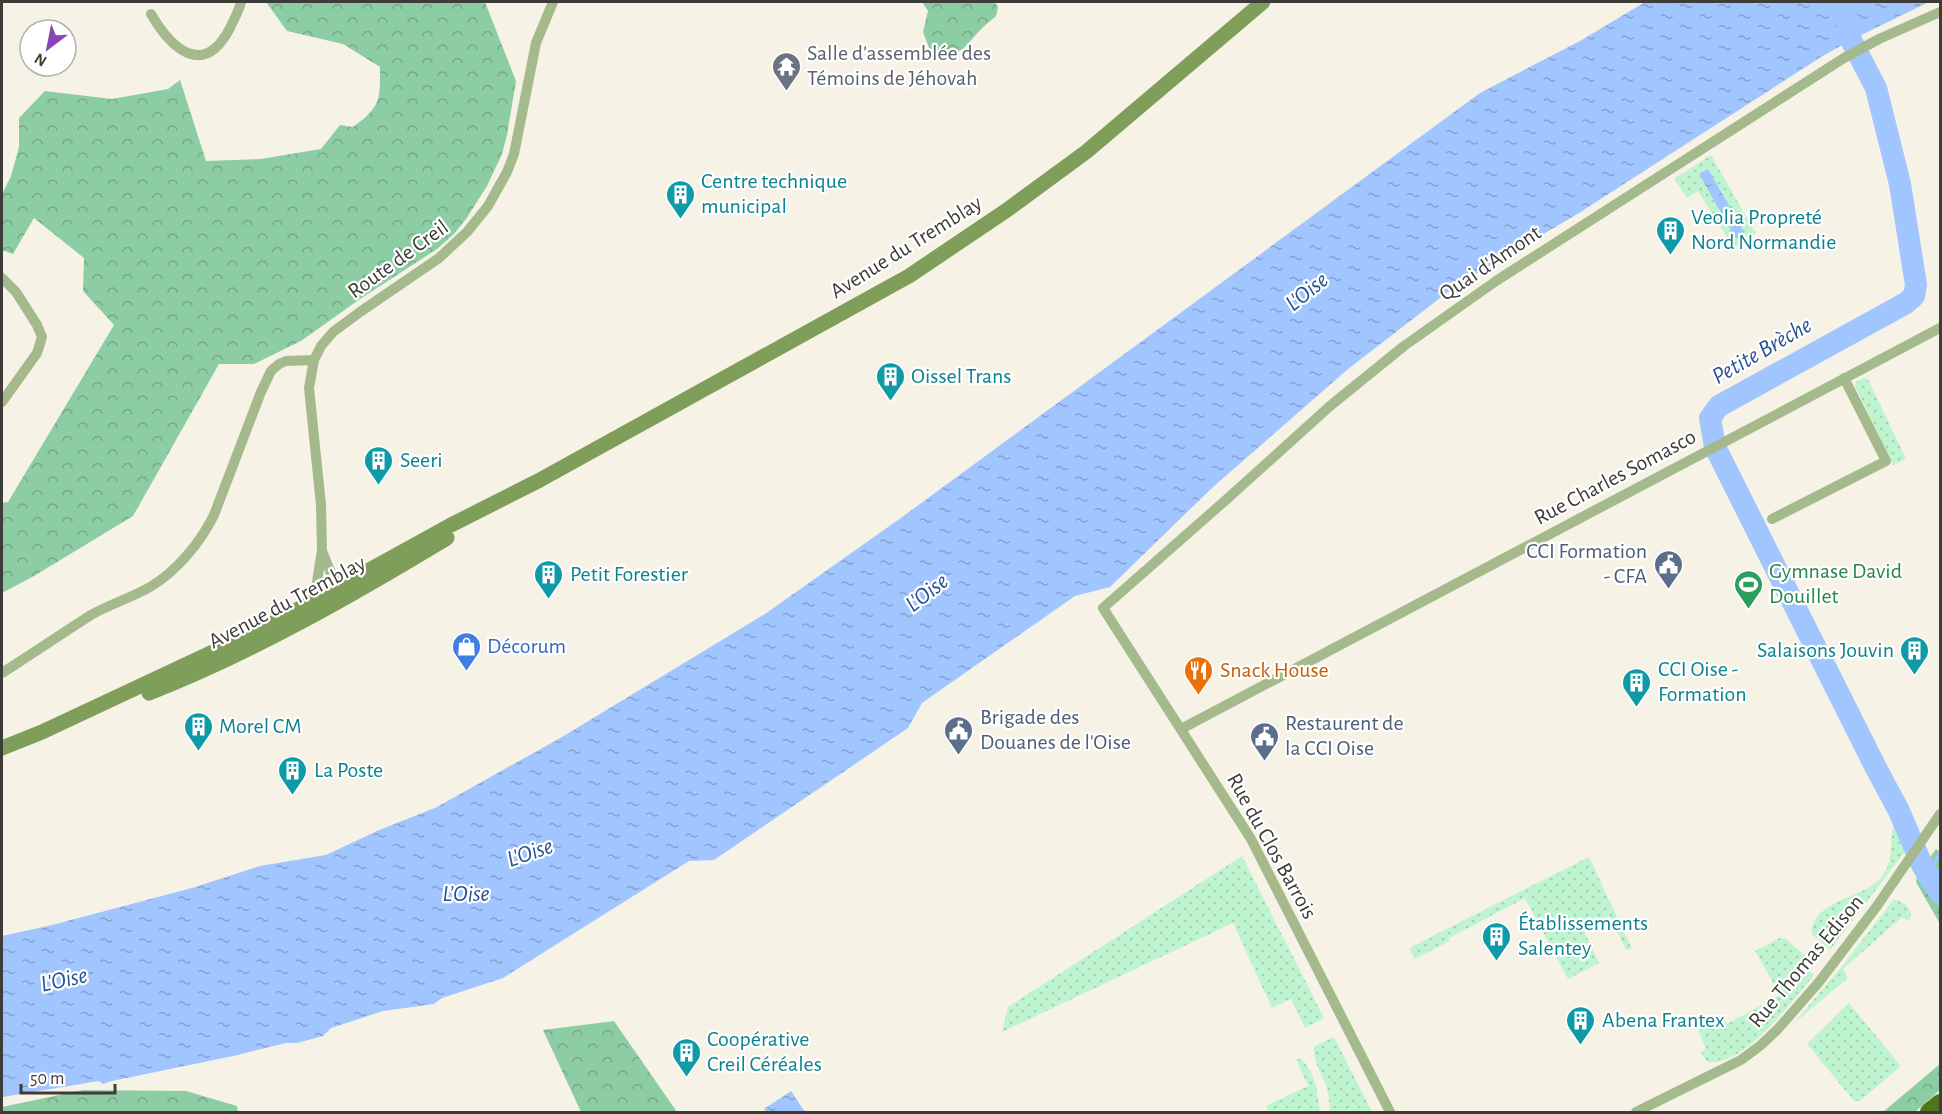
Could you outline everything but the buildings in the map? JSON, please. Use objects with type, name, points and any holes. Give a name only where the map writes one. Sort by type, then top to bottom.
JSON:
[{"type":"highway","points":[[1929,1113],[1941,1103]]},
{"type":"main road","name":"Avenue du Tremblay","points":[[2,748],[218,651],[339,587],[440,543],[538,481],[858,306],[947,252],[1041,186],[1106,136],[1263,2]]},
{"type":"street","points":[[151,14],[161,29],[176,44],[192,54],[203,55],[214,51],[222,41],[241,2]]},
{"type":"street","name":"Route de Creil","points":[[318,600],[322,550],[320,495],[309,388],[314,360],[321,346],[333,333],[439,258],[467,232],[488,207],[514,154],[536,43],[553,2]]},
{"type":"street","name":"Quai d'Amont","points":[[1103,608],[1339,398],[1412,340],[1496,281],[1844,58],[1941,12]]},
{"type":"street","points":[[2,278],[16,292],[42,337],[37,353],[2,402]]},
{"type":"street","name":"Rue Charles Somasco","points":[[1181,729],[1941,328]]},
{"type":"street","points":[[2,673],[91,615],[148,588],[180,562],[204,534],[214,515],[271,371],[286,361],[314,360]]},
{"type":"street","points":[[1772,519],[1886,461],[1844,378]]},
{"type":"street","name":"Route de Creil","points":[[322,550],[339,587]]},
{"type":"street","name":"Rue du Clos Barrois","points":[[1103,608],[1251,839],[1390,1113]]},
{"type":"street","name":"Rue Thomas Edison","points":[[1636,1113],[1741,1060],[1761,1046],[1784,1023],[1824,975],[1909,861],[1941,813]]},
{"type":"green space","points":[[266,2],[485,2],[516,81],[502,154],[487,186],[466,219],[437,249],[301,341],[254,364],[219,364],[133,516],[2,593],[2,503],[8,502],[114,325],[83,291],[84,258],[34,218],[13,254],[2,250],[2,194],[11,176],[19,147],[19,118],[45,91],[112,99],[168,89],[180,80],[206,161],[261,159],[321,149],[340,125],[353,127],[374,108],[379,95],[380,67],[343,44],[287,31]]},
{"type":"green space","points":[[922,2],[995,2],[998,7],[996,16],[964,48],[948,58],[933,58],[923,32],[928,11]]},
{"type":"green space","points":[[1711,155],[1756,234],[1734,248],[1698,191],[1687,198],[1674,179]]},
{"type":"green space","points":[[1863,378],[1868,379],[1906,459],[1893,465],[1855,386],[1856,382]]},
{"type":"green space","points":[[1894,822],[1907,849],[1830,950],[1812,934],[1814,923],[1819,915],[1828,908],[1871,886],[1884,874],[1889,860]]},
{"type":"green space","points":[[1936,849],[1940,852],[1940,924],[1916,882],[1917,876]]},
{"type":"green space","points":[[1242,856],[1324,1018],[1305,1028],[1291,999],[1272,1008],[1233,923],[1002,1032],[1008,1007]]},
{"type":"green space","points":[[1589,857],[1632,949],[1626,950],[1610,916],[1583,929],[1599,963],[1568,979],[1525,898],[1449,938],[1450,941],[1415,959],[1409,948]]},
{"type":"green space","points":[[1894,899],[1905,904],[1910,910],[1908,921],[1902,917],[1843,969],[1848,978],[1794,1023],[1843,965]]},
{"type":"green space","points":[[1780,938],[1786,939],[1815,964],[1810,971],[1814,975],[1752,1044],[1722,1061],[1707,1062],[1701,1053],[1706,1048],[1698,1031],[1722,1016],[1727,1024],[1780,995],[1755,951]]},
{"type":"green space","points":[[1849,1003],[1901,1066],[1860,1101],[1854,1101],[1807,1044]]},
{"type":"green space","points":[[614,1021],[677,1112],[581,1112],[543,1030]]},
{"type":"green space","points":[[1334,1037],[1372,1112],[1330,1112],[1327,1090],[1316,1061],[1314,1046]]},
{"type":"green space","points":[[1296,1059],[1301,1059],[1313,1077],[1320,1112],[1269,1112],[1266,1106],[1308,1086]]},
{"type":"green space","points":[[1940,1064],[1940,1090],[1915,1112],[1883,1112]]},
{"type":"green space","points":[[83,1090],[186,1091],[237,1106],[238,1112],[2,1112],[2,1107]]},
{"type":"water","name":"L’Oise","points":[[1645,2],[1929,2],[1821,57],[1579,213],[1457,285],[1348,369],[1213,487],[1110,587],[1075,596],[922,703],[908,728],[714,860],[689,861],[503,978],[442,998],[434,1004],[383,1011],[331,1028],[323,1036],[297,1043],[286,1043],[103,1084],[99,1081],[2,1097],[2,936],[192,888],[260,866],[326,855],[437,807],[562,737],[765,614],[905,515],[1480,93],[1580,41]]},
{"type":"water","points":[[1708,169],[1744,232],[1735,237],[1699,174]]},
{"type":"water","points":[[791,1091],[805,1112],[767,1112],[764,1109]]},
{"type":"waterway","name":"Petite Brèche","points":[[1844,2],[1851,40],[1876,88],[1900,184],[1916,285],[1914,296],[1906,303],[1719,406],[1710,418],[1715,447],[1899,811],[1922,865],[1940,893]]},
{"type":"waterway","points":[[1928,873],[1940,854]]},
{"type":"place","name":"Salle d'assemblée des Témoins de Jéhovah","points":[[786,92]]},
{"type":"place","name":"Centre technique municipal","points":[[680,220]]},
{"type":"place","name":"Veolia Propreté Nord Normandie","points":[[1670,256]]},
{"type":"place","name":"Oissel Trans","points":[[890,402]]},
{"type":"place","name":"Seeri","points":[[379,486]]},
{"type":"place","name":"CCI Formation - CFA","points":[[1668,590]]},
{"type":"place","name":"Petit Forestier","points":[[549,600]]},
{"type":"place","name":"Gymnase David Douillet","points":[[1748,610]]},
{"type":"place","name":"Décorum","points":[[466,672]]},
{"type":"place","name":"Salaisons Jouvin","points":[[1915,676]]},
{"type":"place","name":"Snack House","points":[[1199,696]]},
{"type":"place","name":"CCI Oise - Formation","points":[[1637,708]]},
{"type":"place","name":"Morel CM","points":[[198,752]]},
{"type":"place","name":"Brigade des Douanes de l'Oise","points":[[959,756]]},
{"type":"place","name":"Restaurent de la CCI Oise","points":[[1264,762]]},
{"type":"place","name":"La Poste","points":[[293,796]]},
{"type":"place","name":"Établissements Salentey","points":[[1497,962]]},
{"type":"place","name":"Abena Frantex","points":[[1581,1046]]},
{"type":"place","name":"Coopérative Creil Céréales","points":[[686,1078]]},
{"type":"water label","name":"L'Oise","points":[[1307,292]]},
{"type":"water label","name":"L'Oise","points":[[927,593]]},
{"type":"water label","name":"L'Oise","points":[[530,853]]},
{"type":"water label","name":"L'Oise","points":[[64,980]]}]
